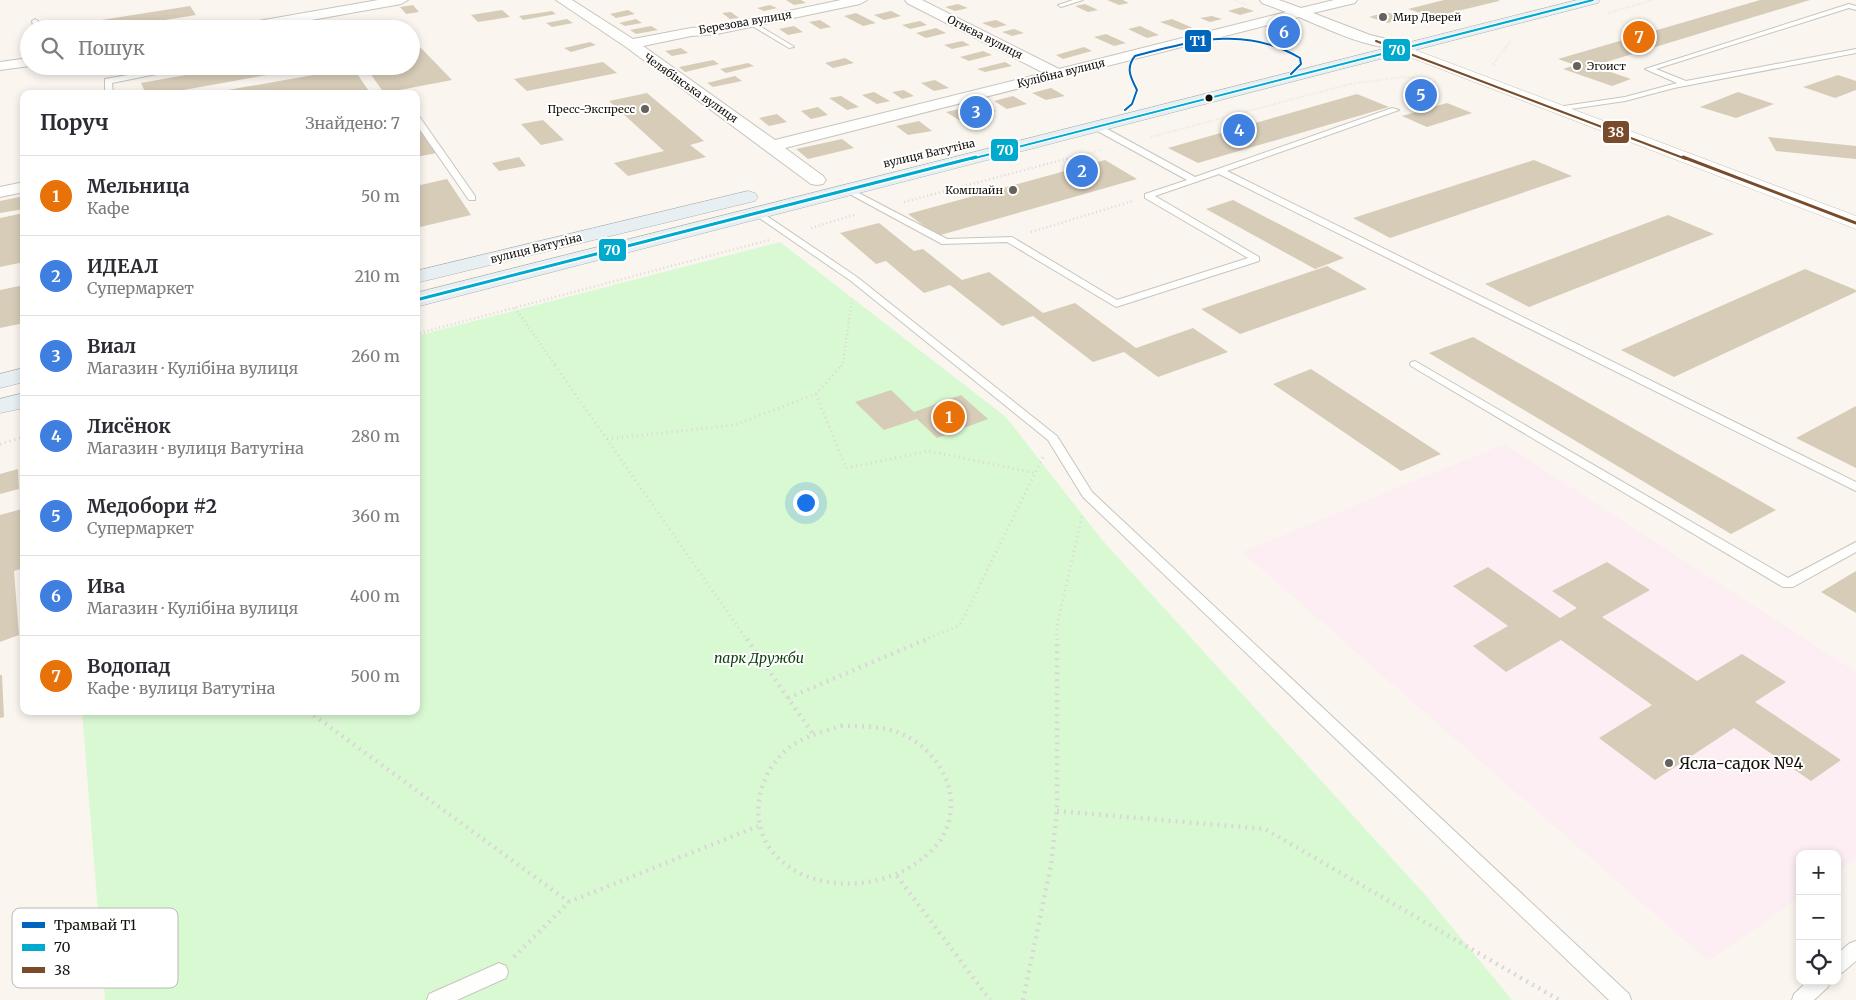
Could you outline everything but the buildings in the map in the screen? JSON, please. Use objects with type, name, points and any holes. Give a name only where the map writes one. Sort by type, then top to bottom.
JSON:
[{"type":"main road","name":"вулиця Ватутіна","points":[[420,299],[848,191],[1559,0]]},
{"type":"main road","name":"вулиця Ватутіна","points":[[884,164],[1593,0]]},
{"type":"main road","name":"вулиця Ватутіна","points":[[420,276],[826,178]]},
{"type":"main road","points":[[0,381],[20,376]]},
{"type":"main road","points":[[0,406],[20,401]]},
{"type":"street","points":[[287,20],[401,0]]},
{"type":"street","name":"Челябінська вулиця","points":[[563,0],[630,44],[772,146],[826,178]]},
{"type":"street","name":"Березова вулиця","points":[[630,44],[665,36],[717,30],[860,0]]},
{"type":"street","name":"Огнєва вулиця","points":[[912,0],[1058,74]]},
{"type":"street","points":[[1267,0],[1365,38],[1393,46],[1856,223]]},
{"type":"street","name":"Кулібіна вулиця","points":[[772,146],[1350,0]]},
{"type":"street","points":[[0,66],[20,63]]},
{"type":"street","points":[[0,192],[20,188]]},
{"type":"lane","points":[[1061,5],[1080,0]]},
{"type":"lane","points":[[1686,84],[1649,69],[1849,6],[1856,8]]},
{"type":"lane","points":[[751,23],[791,47]]},
{"type":"lane","points":[[1557,109],[1625,99],[1686,84],[1856,51]]},
{"type":"lane","points":[[109,90],[108,81],[142,75]]},
{"type":"lane","points":[[1148,196],[1395,110]]},
{"type":"lane","points":[[420,125],[472,198]]},
{"type":"lane","points":[[1095,126],[1194,180]]},
{"type":"lane","points":[[1220,171],[1856,487]]},
{"type":"lane","points":[[848,191],[945,242],[1009,239],[1116,304],[1256,259],[1148,196]]},
{"type":"lane","points":[[758,213],[854,279],[1053,438],[1087,494],[1622,1000]]},
{"type":"lane","points":[[1415,364],[1788,584],[1856,546]]},
{"type":"lane","points":[[1841,962],[1856,949]]},
{"type":"lane","points":[[436,1000],[499,972]]},
{"type":"lane","points":[[1801,1000],[1817,985]]},
{"type":"path","points":[[1606,14],[1653,0]]},
{"type":"path","points":[[1502,69],[1493,64],[1511,41]]},
{"type":"path","points":[[1009,239],[1148,196]]},
{"type":"path","points":[[420,333],[758,244]]},
{"type":"path","points":[[607,439],[734,425],[816,394],[843,364],[854,279]]},
{"type":"path","points":[[515,308],[813,734]]},
{"type":"path","points":[[816,394],[846,468],[929,452],[1035,473]]},
{"type":"path","points":[[0,444],[20,438]]},
{"type":"path","points":[[788,698],[960,625],[1053,438]]},
{"type":"path","points":[[1023,1000],[1051,865],[1057,811],[1057,625],[1087,494]]},
{"type":"path","points":[[313,715],[569,902]]},
{"type":"path","points":[[841,726],[870,726],[898,732],[922,745],[940,764],[950,787],[951,812],[942,837],[923,859],[896,876],[865,884],[829,883],[797,872],[772,852],[758,826],[757,799],[767,772],[786,750],[813,734],[841,726]]},
{"type":"path","points":[[1057,811],[1265,829],[1559,1000]]},
{"type":"path","points":[[499,972],[569,902],[758,826]]},
{"type":"path","points":[[896,876],[990,1000]]},
{"type":"shaded area","name":"Ясла-садок №4","points":[[1504,444],[1856,672],[1856,858],[1841,869],[1841,850],[1796,850],[1796,901],[1708,961],[1242,552]]},
{"type":"green space","name":"парк Дружби","points":[[780,242],[1006,417],[1103,541],[1428,898],[1512,1000],[105,1000],[104,988],[178,988],[178,908],[98,908],[82,715],[420,715],[420,335]]},
{"type":"tram line","name":"T1","points":[[1125,110],[1132,104],[1137,90],[1129,72],[1129,64],[1135,56],[1197,41],[1241,38],[1262,41],[1282,47],[1300,58],[1301,64],[1291,74]]},
{"type":"transit line","name":"70","points":[[420,299],[1593,0]]},
{"type":"transit line","name":"38","points":[[1376,41],[1856,223]]},
{"type":"place","name":"Мир Дверей","points":[[1383,17]]},
{"type":"place","name":"Ива","points":[[1284,32]]},
{"type":"place","name":"Водопад","points":[[1639,37]]},
{"type":"place","name":"Эгоист","points":[[1577,66]]},
{"type":"place","name":"Медобори #2","points":[[1421,95]]},
{"type":"place","name":"Пресс-Экспресс","points":[[645,109]]},
{"type":"place","name":"Виал","points":[[976,112]]},
{"type":"place","name":"Лисёнок","points":[[1239,130]]},
{"type":"place","name":"ИДЕАЛ","points":[[1082,171]]},
{"type":"place","name":"Комплайн","points":[[1013,190]]},
{"type":"place","name":"Мельница","points":[[949,417]]},
{"type":"place","name":"Ясла-садок №4","points":[[1669,763]]}]
